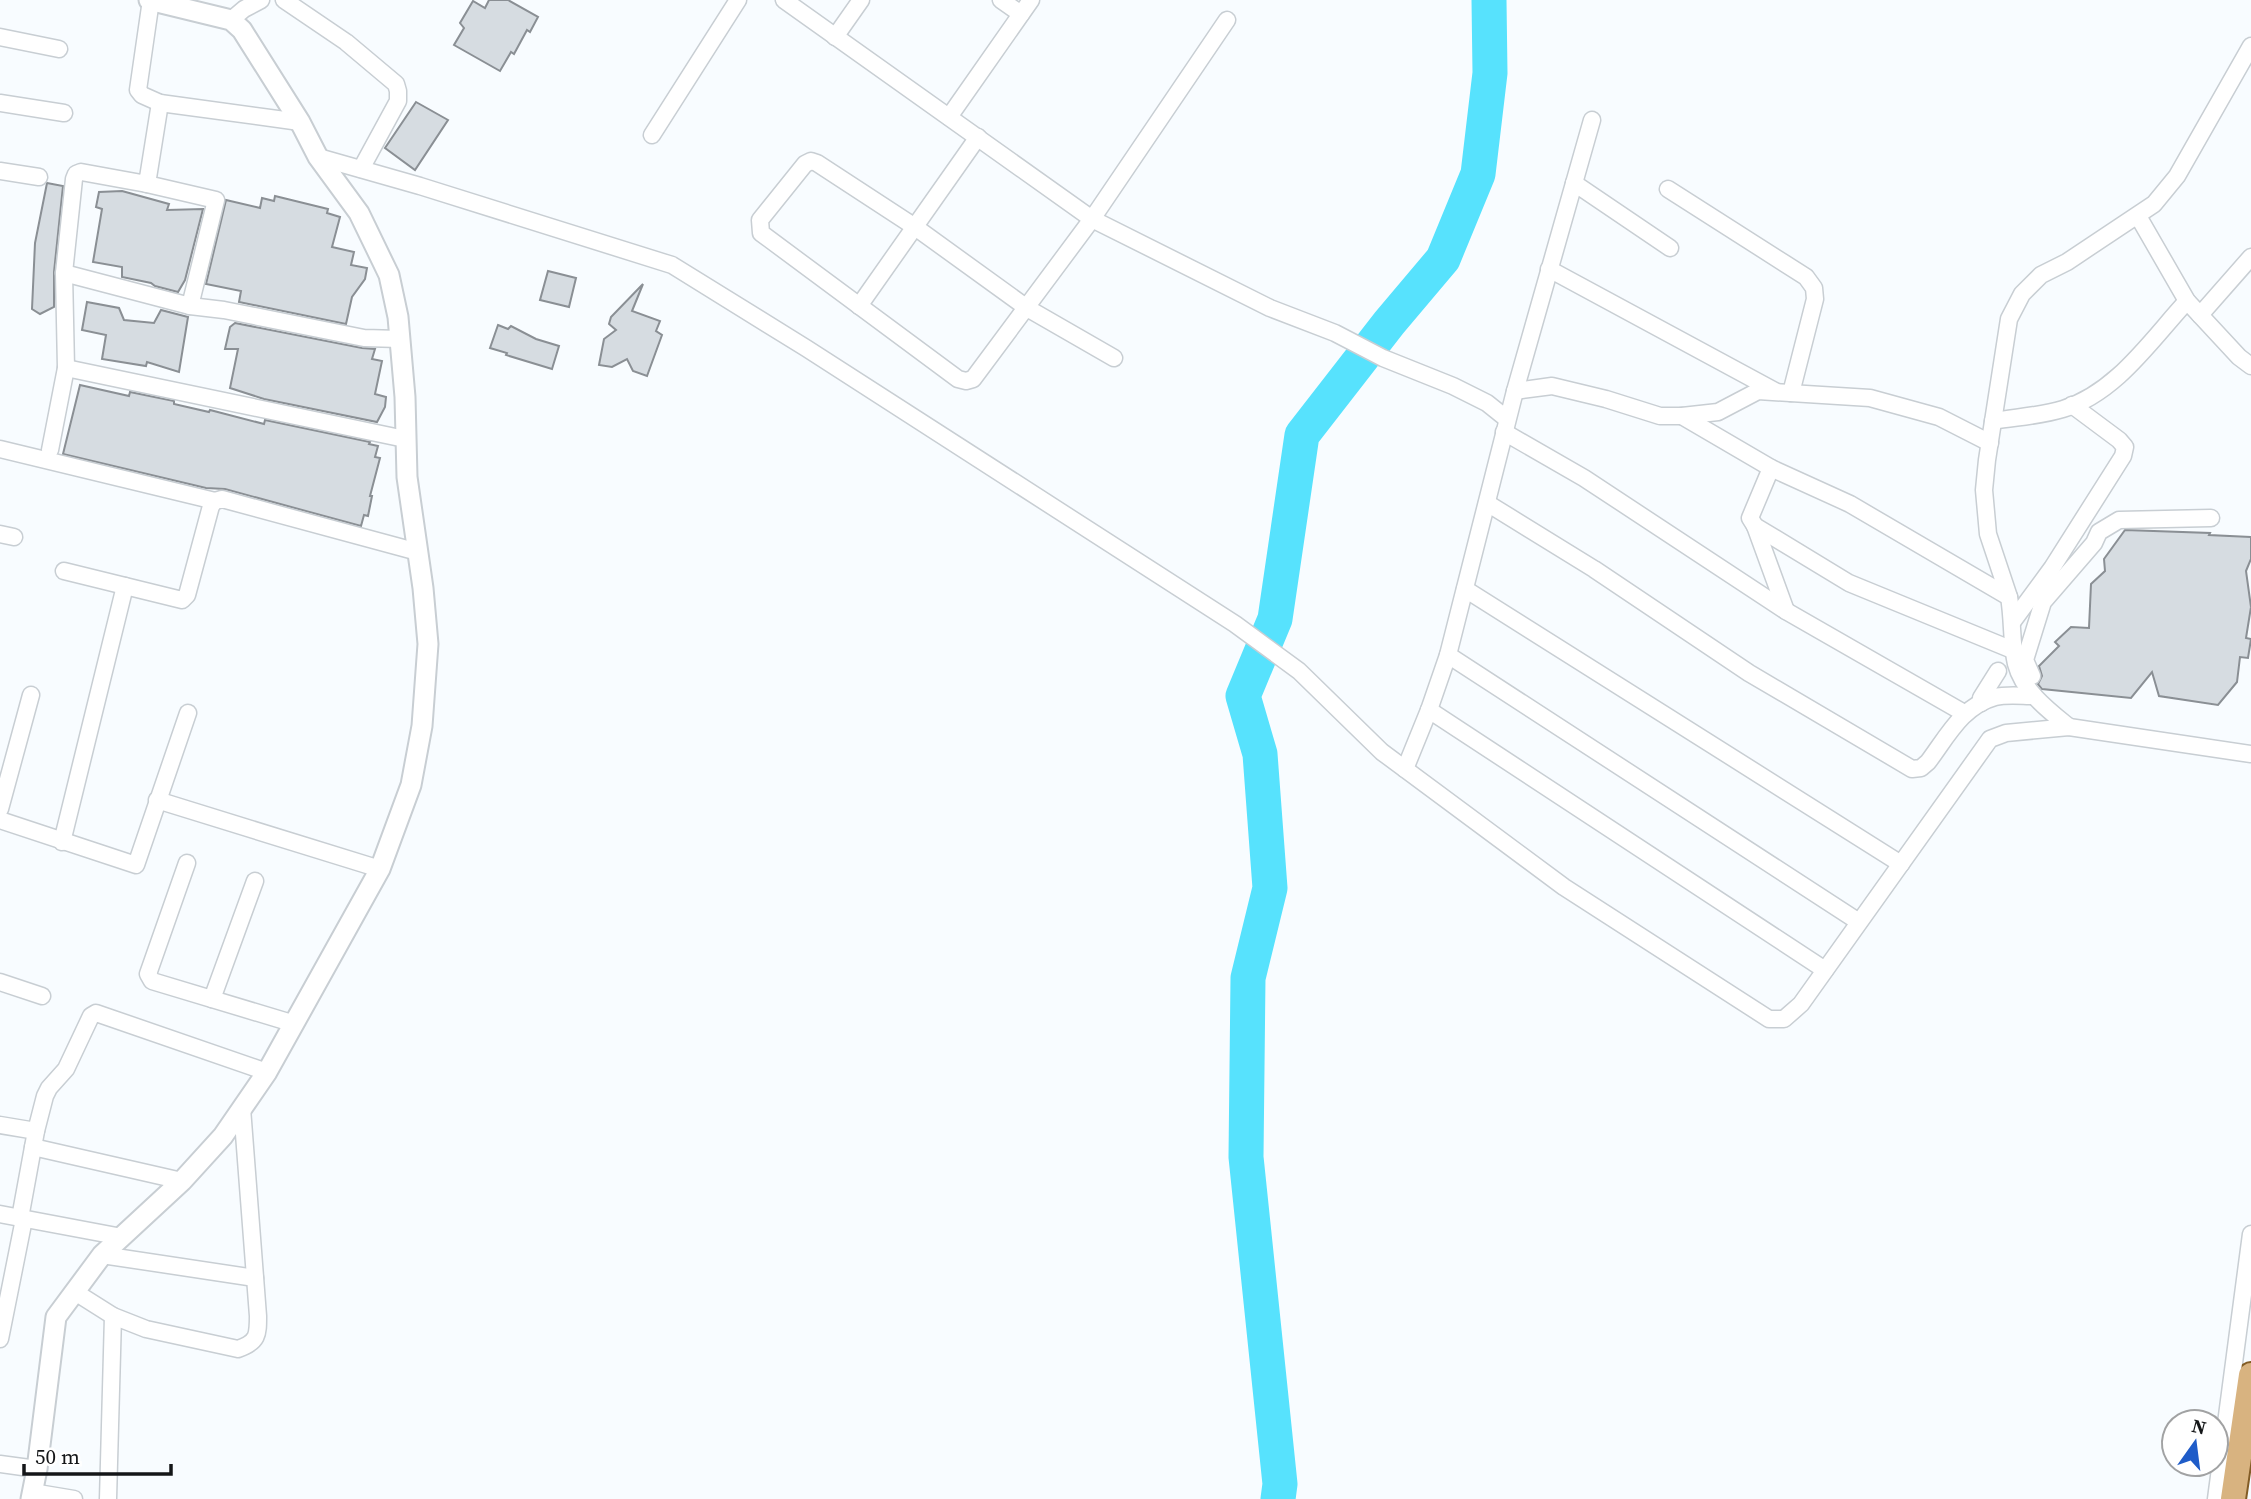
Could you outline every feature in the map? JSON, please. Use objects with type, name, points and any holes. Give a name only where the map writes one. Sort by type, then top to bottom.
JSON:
[{"type":"main road","points":[[2228,1497],[2251,1375]]},
{"type":"street","points":[[74,1499],[31,1496],[57,1317],[102,1255],[182,1181],[223,1136],[267,1072],[380,869],[411,785],[422,726],[428,644],[424,587],[407,477],[405,397],[398,317],[383,260],[359,214],[318,157],[300,122],[250,41],[231,20],[206,7],[150,0],[138,90],[142,95],[160,103],[300,122]]},
{"type":"street","points":[[231,20],[261,0]]},
{"type":"street","points":[[284,0],[346,42],[396,84],[398,101],[361,169]]},
{"type":"street","points":[[652,135],[738,0]]},
{"type":"street","points":[[784,0],[1092,219],[1270,308],[1335,333],[1383,358],[1453,386],[1487,403],[1506,425],[1786,611],[1964,713]]},
{"type":"street","points":[[835,37],[861,0]]},
{"type":"street","points":[[1000,0],[1021,14]]},
{"type":"street","points":[[950,117],[1031,0]]},
{"type":"street","points":[[1114,358],[1027,308],[915,227],[817,163],[811,161],[805,164],[760,220],[761,233],[958,379],[973,379],[1027,308],[1092,219],[1227,20]]},
{"type":"street","points":[[0,37],[59,49]]},
{"type":"street","points":[[2077,728],[2034,696],[2023,682],[2016,664],[2009,597],[1988,534],[1984,489],[2010,319],[2022,294],[2041,275],[2067,262],[2154,204],[2177,176],[2251,46]]},
{"type":"street","points":[[0,103],[64,113]]},
{"type":"street","points":[[147,184],[160,103]]},
{"type":"street","points":[[1405,769],[1448,655],[1515,391],[1592,120]]},
{"type":"street","points":[[859,306],[978,137]]},
{"type":"street","points":[[318,157],[672,265],[1235,624],[1299,671],[1382,752],[1564,887],[1769,1019],[1784,1019],[1801,1004],[1900,864],[1994,742],[2006,733],[2077,728],[2250,750]]},
{"type":"street","points":[[0,171],[39,177]]},
{"type":"street","points":[[50,450],[66,368],[64,273],[76,174],[81,172],[147,184],[216,200],[190,306]]},
{"type":"street","points":[[1574,183],[1670,247]]},
{"type":"street","points":[[1668,189],[1806,277],[1814,288],[1815,299],[1784,393]]},
{"type":"street","points":[[2138,216],[2187,300],[2239,358],[2251,366]]},
{"type":"street","points":[[2200,314],[2251,257]]},
{"type":"street","points":[[1549,269],[1784,393]]},
{"type":"street","points":[[64,273],[190,306],[224,310],[364,338],[400,339]]},
{"type":"street","points":[[1993,421],[2063,409],[2095,394],[2118,378],[2187,300]]},
{"type":"street","points":[[66,368],[405,439]]},
{"type":"street","points":[[1515,391],[1552,386],[1660,416],[1718,412],[1758,391],[1870,398],[1939,417],[1990,443]]},
{"type":"street","points":[[2013,621],[2052,568],[2123,456],[2125,447],[2119,440],[2072,405]]},
{"type":"street","points":[[1682,416],[1771,468],[1850,504],[2009,597]]},
{"type":"street","points":[[0,449],[215,500],[222,499],[418,552]]},
{"type":"street","points":[[1771,468],[1750,518],[1786,611]]},
{"type":"street","points":[[64,571],[182,600],[185,598],[215,500]]},
{"type":"street","points":[[1487,503],[1594,569],[1749,673],[1912,769],[1921,768],[1928,762],[1964,713],[1997,696],[2034,696]]},
{"type":"street","points":[[2077,728],[2035,685],[2025,660],[2043,602],[2094,543],[2099,532],[2119,520],[2211,518]]},
{"type":"street","points":[[1755,526],[1849,583],[2015,651]]},
{"type":"street","points":[[62,842],[125,586]]},
{"type":"street","points":[[1465,589],[1900,864]]},
{"type":"street","points":[[1448,655],[1859,922]]},
{"type":"street","points":[[1981,703],[1981,698],[1998,671]]},
{"type":"street","points":[[0,809],[31,695]]},
{"type":"street","points":[[1429,710],[1825,970]]},
{"type":"street","points":[[0,820],[136,865],[188,713]]},
{"type":"street","points":[[157,800],[380,869]]},
{"type":"street","points":[[187,863],[148,974],[152,981],[295,1024]]},
{"type":"street","points":[[212,999],[255,881]]},
{"type":"street","points":[[0,982],[43,996]]},
{"type":"street","points":[[0,1339],[34,1139],[45,1096],[66,1069],[91,1016],[96,1013],[267,1072]]},
{"type":"street","points":[[75,1292],[113,1316],[146,1328],[238,1349],[250,1345],[258,1333],[242,1108]]},
{"type":"street","points":[[0,1125],[34,1139],[182,1181]]},
{"type":"street","points":[[0,1214],[122,1237]]},
{"type":"street","points":[[2228,1497],[2251,1234]]},
{"type":"street","points":[[102,1255],[255,1278]]},
{"type":"street","points":[[108,1499],[113,1316]]},
{"type":"street","points":[[0,1464],[37,1469]]},
{"type":"building","points":[[489,0],[508,0],[538,17],[500,71],[454,45],[464,28],[460,23],[473,1],[485,8]]},
{"type":"building","points":[[416,102],[448,120],[415,170],[385,148]]},
{"type":"building","points":[[47,183],[63,186],[54,272],[54,307],[40,314],[32,309],[35,243]]},
{"type":"building","points":[[122,191],[169,204],[167,210],[203,209],[185,280],[178,292],[122,277],[122,267],[93,262],[102,209],[96,207],[99,192]]},
{"type":"building","points":[[275,196],[328,209],[327,213],[340,217],[332,247],[354,252],[351,265],[367,268],[365,279],[352,297],[346,324],[239,302],[241,291],[206,284],[226,200],[260,208],[262,198],[274,201]]},
{"type":"building","points":[[548,271],[576,278],[569,307],[540,300]]},
{"type":"building","points":[[643,284],[632,311],[660,321],[656,331],[662,335],[647,376],[633,371],[627,359],[612,367],[599,365],[604,339],[616,330],[609,324],[611,317]]},
{"type":"building","points":[[87,302],[119,308],[124,320],[154,323],[161,310],[188,317],[179,372],[147,362],[146,366],[102,359],[106,335],[82,330]]},
{"type":"building","points":[[235,323],[375,349],[372,359],[382,361],[375,394],[386,397],[385,407],[377,422],[264,399],[230,388],[238,349],[225,349],[230,327]]},
{"type":"building","points":[[498,325],[508,329],[511,326],[536,339],[559,346],[552,369],[490,348]]},
{"type":"building","points":[[80,385],[129,396],[130,392],[174,401],[174,404],[264,424],[265,420],[370,442],[369,444],[378,446],[375,457],[380,458],[368,516],[364,515],[361,526],[225,489],[206,488],[63,454]]},
{"type":"building","points":[[2125,530],[2251,537],[2251,559],[2246,571],[2251,607],[2246,638],[2251,639],[2248,658],[2240,657],[2237,682],[2218,705],[2159,696],[2152,672],[2131,698],[2042,689],[2038,684],[2042,676],[2039,666],[2059,646],[2055,642],[2071,627],[2089,628],[2091,584],[2105,571],[2104,559]]},
{"type":"waterway","points":[[1278,1499],[1280,1484],[1246,1157],[1248,978],[1270,888],[1260,754],[1243,696],[1275,619],[1302,435],[1389,323],[1443,259],[1478,174],[1490,73],[1489,0]]}]
